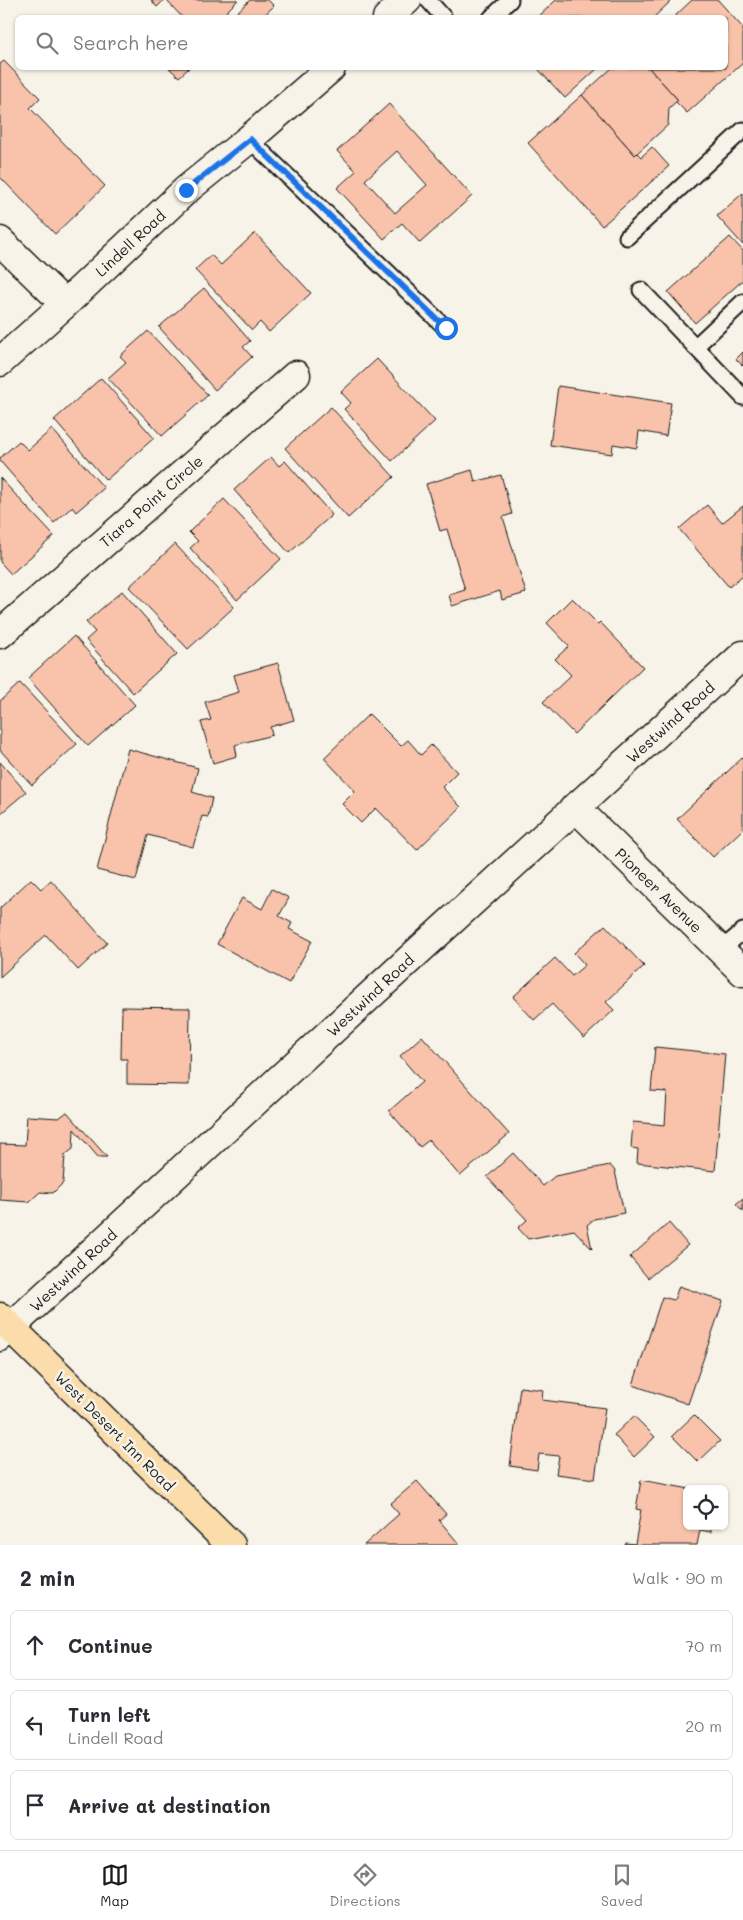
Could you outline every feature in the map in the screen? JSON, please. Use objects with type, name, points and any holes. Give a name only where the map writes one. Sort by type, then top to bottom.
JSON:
[{"type":"main road","name":"West Desert Inn Road","points":[[3,1327],[230,1545]]},
{"type":"street","points":[[390,15],[407,0]]},
{"type":"street","name":"Lindell Road","points":[[0,362],[65,304],[186,190],[250,139],[329,70]]},
{"type":"street","points":[[0,241],[65,304]]},
{"type":"street","name":"Tiara Point Circle","points":[[2,627],[296,375]]},
{"type":"street","name":"Westwind Road","points":[[3,1327],[743,656]]},
{"type":"street","name":"Pioneer Avenue","points":[[575,807],[743,972]]},
{"type":"lane","points":[[428,0],[441,15]]},
{"type":"lane","points":[[494,15],[510,0]]},
{"type":"lane","points":[[627,236],[743,130]]},
{"type":"lane","points":[[250,139],[446,328]]},
{"type":"lane","points":[[641,290],[743,397]]},
{"type":"lane","points":[[695,346],[743,302]]},
{"type":"lane","points":[[721,950],[743,931]]},
{"type":"building","points":[[151,0],[164,0],[157,7]]},
{"type":"building","points":[[166,0],[238,0],[223,15],[180,15]]},
{"type":"building","points":[[250,0],[268,0],[274,6],[264,15],[234,15]]},
{"type":"building","points":[[556,0],[672,0],[656,15],[540,15]]},
{"type":"building","points":[[692,0],[718,0],[743,28],[743,63],[687,113],[651,70],[728,70],[728,15],[676,15]]},
{"type":"building","points":[[4,61],[40,98],[30,108],[105,186],[55,234],[0,177],[0,64]]},
{"type":"building","points":[[171,70],[187,70],[179,77]]},
{"type":"building","points":[[539,70],[596,70],[565,98]]},
{"type":"building","points":[[610,70],[651,70],[678,100],[669,108],[668,125],[635,155],[582,95]]},
{"type":"building","points":[[582,95],[635,155],[637,153],[641,157],[652,147],[669,166],[602,226],[528,143]]},
{"type":"building","points":[[389,104],[472,196],[420,243],[402,223],[384,239],[337,188],[356,171],[337,151]],"holes":[[[397,151],[427,185],[395,213],[365,180]]]},
{"type":"building","points":[[743,193],[743,245],[717,216]]},
{"type":"building","points":[[255,233],[311,293],[269,332],[260,322],[252,330],[195,270],[211,255],[221,265]]},
{"type":"building","points":[[730,237],[743,251],[743,280],[695,323],[668,292]]},
{"type":"building","points":[[204,288],[250,341],[243,347],[252,357],[215,390],[159,327]]},
{"type":"building","points":[[148,331],[208,395],[162,436],[108,378],[126,362],[120,356]]},
{"type":"building","points":[[743,352],[743,366],[736,359]]},
{"type":"building","points":[[377,359],[435,421],[392,461],[344,409],[351,403],[341,392]]},
{"type":"building","points":[[101,378],[154,438],[106,480],[54,420]]},
{"type":"building","points":[[558,386],[671,403],[666,436],[639,431],[637,448],[613,444],[612,454],[550,445]]},
{"type":"building","points":[[331,407],[394,477],[348,518],[285,448]]},
{"type":"building","points":[[52,429],[104,488],[76,512],[72,507],[54,523],[0,461],[0,458],[19,441],[28,450]]},
{"type":"building","points":[[271,457],[279,466],[285,461],[332,515],[289,553],[234,490]]},
{"type":"building","points":[[472,470],[475,482],[501,475],[512,514],[503,517],[526,593],[502,600],[500,591],[452,606],[449,595],[465,590],[447,529],[440,531],[426,484]]},
{"type":"building","points":[[0,478],[54,536],[11,574],[0,562]]},
{"type":"building","points":[[224,499],[281,559],[237,600],[190,548],[198,541],[189,532]]},
{"type":"building","points":[[707,505],[722,523],[743,506],[743,575],[729,587],[679,529]]},
{"type":"building","points":[[175,544],[234,607],[188,649],[129,587]]},
{"type":"building","points":[[122,591],[177,654],[133,693],[86,640],[95,632],[86,622]]},
{"type":"building","points":[[572,598],[598,624],[600,622],[643,667],[574,734],[543,702],[571,675],[555,659],[569,646],[547,623]]},
{"type":"building","points":[[74,636],[135,705],[88,746],[28,678]]},
{"type":"building","points":[[278,663],[294,720],[270,727],[272,735],[235,745],[237,756],[213,763],[201,722],[211,720],[205,702],[239,692],[234,675]]},
{"type":"building","points":[[20,683],[77,744],[32,785],[0,750],[0,701]]},
{"type":"building","points":[[369,714],[401,746],[408,740],[421,755],[431,745],[457,772],[442,787],[461,807],[417,850],[376,808],[361,823],[342,804],[355,791],[324,758]]},
{"type":"building","points":[[128,749],[198,768],[192,792],[212,798],[208,817],[202,816],[193,847],[148,835],[136,880],[97,870]]},
{"type":"building","points":[[743,757],[743,829],[713,857],[677,819]]},
{"type":"building","points":[[0,762],[26,792],[0,814]]},
{"type":"building","points":[[31,879],[41,889],[51,880],[107,943],[78,970],[46,935],[0,977],[0,908]]},
{"type":"building","points":[[272,889],[289,898],[279,916],[292,923],[289,929],[312,941],[289,983],[217,944],[242,898],[262,909]]},
{"type":"building","points":[[605,925],[644,966],[606,1002],[614,1010],[584,1038],[552,1004],[534,1020],[513,997],[555,958],[572,976],[585,965],[574,953]]},
{"type":"building","points":[[122,1007],[190,1008],[189,1085],[127,1084],[127,1059],[121,1059]]},
{"type":"building","points":[[422,1036],[509,1134],[460,1176],[429,1140],[420,1147],[389,1111],[422,1082],[400,1056]]},
{"type":"building","points":[[655,1047],[725,1054],[715,1171],[637,1163],[638,1149],[631,1148],[633,1122],[665,1125],[667,1092],[651,1091]]},
{"type":"building","points":[[67,1112],[107,1157],[98,1157],[74,1129],[73,1149],[65,1155],[63,1183],[53,1193],[40,1192],[29,1202],[0,1200],[0,1144],[25,1145],[27,1116],[59,1118]]},
{"type":"building","points":[[513,1153],[543,1186],[555,1176],[610,1165],[615,1171],[624,1213],[594,1219],[587,1225],[592,1249],[574,1230],[528,1239],[518,1228],[527,1220],[487,1177]]},
{"type":"building","points":[[743,1198],[743,1211],[736,1204]]},
{"type":"building","points":[[669,1223],[688,1245],[648,1278],[630,1257]]},
{"type":"building","points":[[679,1286],[723,1301],[688,1404],[633,1385],[662,1297],[674,1300]]},
{"type":"building","points":[[520,1387],[543,1390],[542,1400],[605,1408],[595,1479],[556,1474],[559,1456],[539,1454],[537,1470],[510,1466]]},
{"type":"building","points":[[694,1415],[720,1441],[698,1462],[672,1436]]},
{"type":"building","points":[[634,1416],[655,1437],[634,1457],[614,1435]]},
{"type":"building","points":[[641,1480],[683,1488],[683,1530],[700,1530],[697,1545],[625,1545],[626,1543],[635,1544],[641,1510],[636,1509]]},
{"type":"building","points":[[417,1481],[446,1514],[439,1520],[460,1545],[364,1545],[399,1514],[390,1504]]},
{"type":"route","points":[[186,190],[250,139],[446,328]]}]
